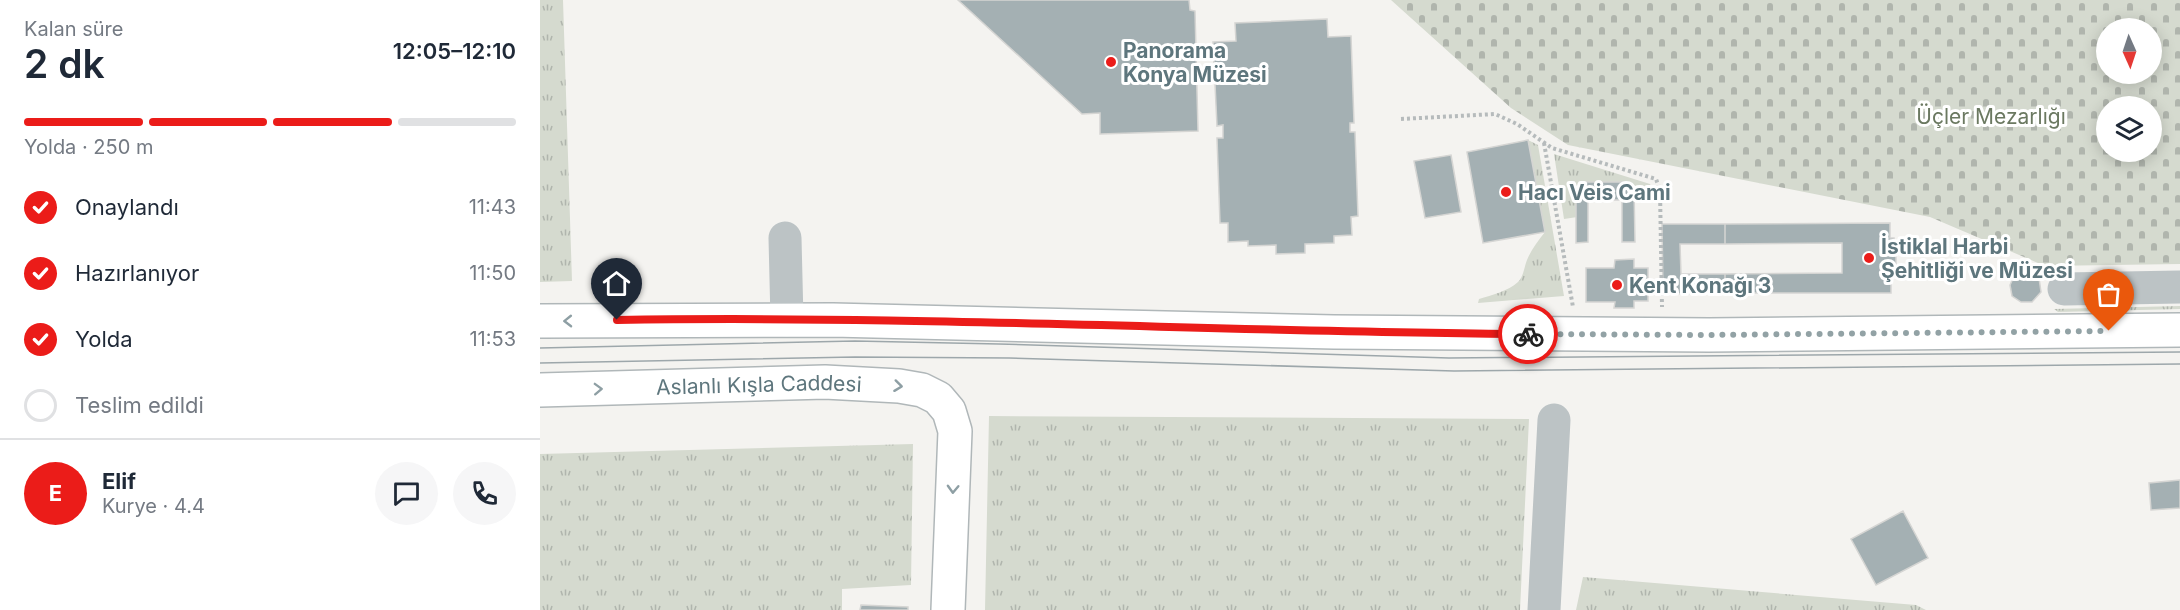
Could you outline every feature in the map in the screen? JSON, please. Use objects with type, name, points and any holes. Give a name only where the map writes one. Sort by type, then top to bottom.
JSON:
[{"type":"main road","points":[[540,321],[787,320],[1334,332],[1709,335],[2180,330]]},
{"type":"main road","name":"Aslanlı Kışla Caddesi","points":[[540,390],[825,382],[899,386],[922,390],[938,398],[949,411],[955,431],[948,610]]},
{"type":"street","points":[[785,238],[787,320]]},
{"type":"street","points":[[2064,289],[2180,286]]},
{"type":"street","points":[[1545,610],[1554,420]]},
{"type":"path","points":[[1401,119],[1495,114],[1517,124],[1552,148],[1656,179],[1659,182],[1662,316]]},
{"type":"path","points":[[1544,142],[1574,312]]},
{"type":"green space","points":[[540,0],[563,0],[572,281],[540,282]]},
{"type":"green space","name":"Üçler Mezarlığı","points":[[1391,0],[2180,0],[2180,264],[2045,266],[1930,217],[1568,145],[1511,108]]},
{"type":"green space","points":[[1528,140],[1538,145],[1564,296],[1478,303],[1479,299],[1505,290],[1518,282],[1531,253],[1545,232]]},
{"type":"green space","points":[[1554,154],[1650,184],[1653,190],[1653,203],[1650,196],[1641,197],[1640,189],[1595,189],[1583,197],[1584,216],[1564,219]]},
{"type":"green space","points":[[2180,306],[2180,309],[2058,312],[2054,309]]},
{"type":"green space","points":[[989,416],[1529,419],[1520,610],[985,610]]},
{"type":"green space","points":[[913,444],[911,585],[842,589],[842,610],[540,610],[540,454]]},
{"type":"green space","points":[[1583,577],[1916,605],[1926,610],[1576,610]]},
{"type":"building","name":"Panorama Konya Müzesi","points":[[958,0],[1189,0],[1190,10],[1195,11],[1198,131],[1100,134],[1100,113],[1082,114]]},
{"type":"building","points":[[1327,19],[1328,37],[1351,36],[1354,123],[1350,123],[1350,132],[1355,132],[1358,216],[1351,217],[1352,235],[1334,236],[1334,243],[1305,244],[1305,253],[1276,254],[1276,245],[1248,246],[1248,241],[1228,242],[1228,223],[1220,223],[1217,138],[1223,138],[1223,125],[1217,126],[1213,42],[1236,41],[1235,23]]},
{"type":"building","name":"Hacı Veis Cami","points":[[1528,140],[1545,232],[1483,243],[1467,152]]},
{"type":"building","points":[[1451,155],[1461,212],[1425,218],[1414,161]]},
{"type":"building","points":[[1584,182],[1626,182],[1626,189],[1634,189],[1635,242],[1622,242],[1622,200],[1588,200],[1588,242],[1576,243],[1576,190],[1584,190]]},
{"type":"building","name":"İstiklal Harbi Şehitliği ve Müzesi","points":[[1890,223],[1890,238],[1894,238],[1894,247],[1896,247],[1896,269],[1894,268],[1894,278],[1891,278],[1891,293],[1725,293],[1725,274],[1842,273],[1842,243],[1725,244],[1725,224]]},
{"type":"building","points":[[1662,224],[1725,224],[1725,244],[1680,244],[1681,274],[1725,274],[1725,293],[1663,294]]},
{"type":"building","name":"Kent Konağı 3","points":[[1634,259],[1634,268],[1648,268],[1648,301],[1634,301],[1634,308],[1614,308],[1615,302],[1586,302],[1586,268],[1614,268],[1615,260]]},
{"type":"building","points":[[2028,271],[2039,278],[2041,292],[2032,302],[2021,302],[2012,296],[2010,285],[2015,274]]},
{"type":"building","points":[[2180,480],[2180,508],[2151,510],[2149,483]]},
{"type":"building","points":[[1903,511],[1928,558],[1876,585],[1851,539]]},
{"type":"building","points":[[861,605],[908,607],[908,610],[860,610]]},
{"type":"tram line","points":[[540,348],[855,341],[1449,358],[2180,352]]},
{"type":"tram line","points":[[540,363],[855,357],[1009,358],[1454,371],[2180,364]]},
{"type":"way so far","points":[[1528,334],[1709,335],[2109,331]]},
{"type":"place","name":"Panorama Konya Müzesi","points":[[1111,62]]},
{"type":"place","name":"Hacı Veis Cami","points":[[1506,192]]},
{"type":"place","name":"İstiklal Harbi Şehitliği ve Müzesi","points":[[1869,258]]},
{"type":"place","name":"Kent Konağı 3","points":[[1617,285]]},
{"type":"route","points":[[617,320],[833,320],[1334,332],[1528,334]]}]
